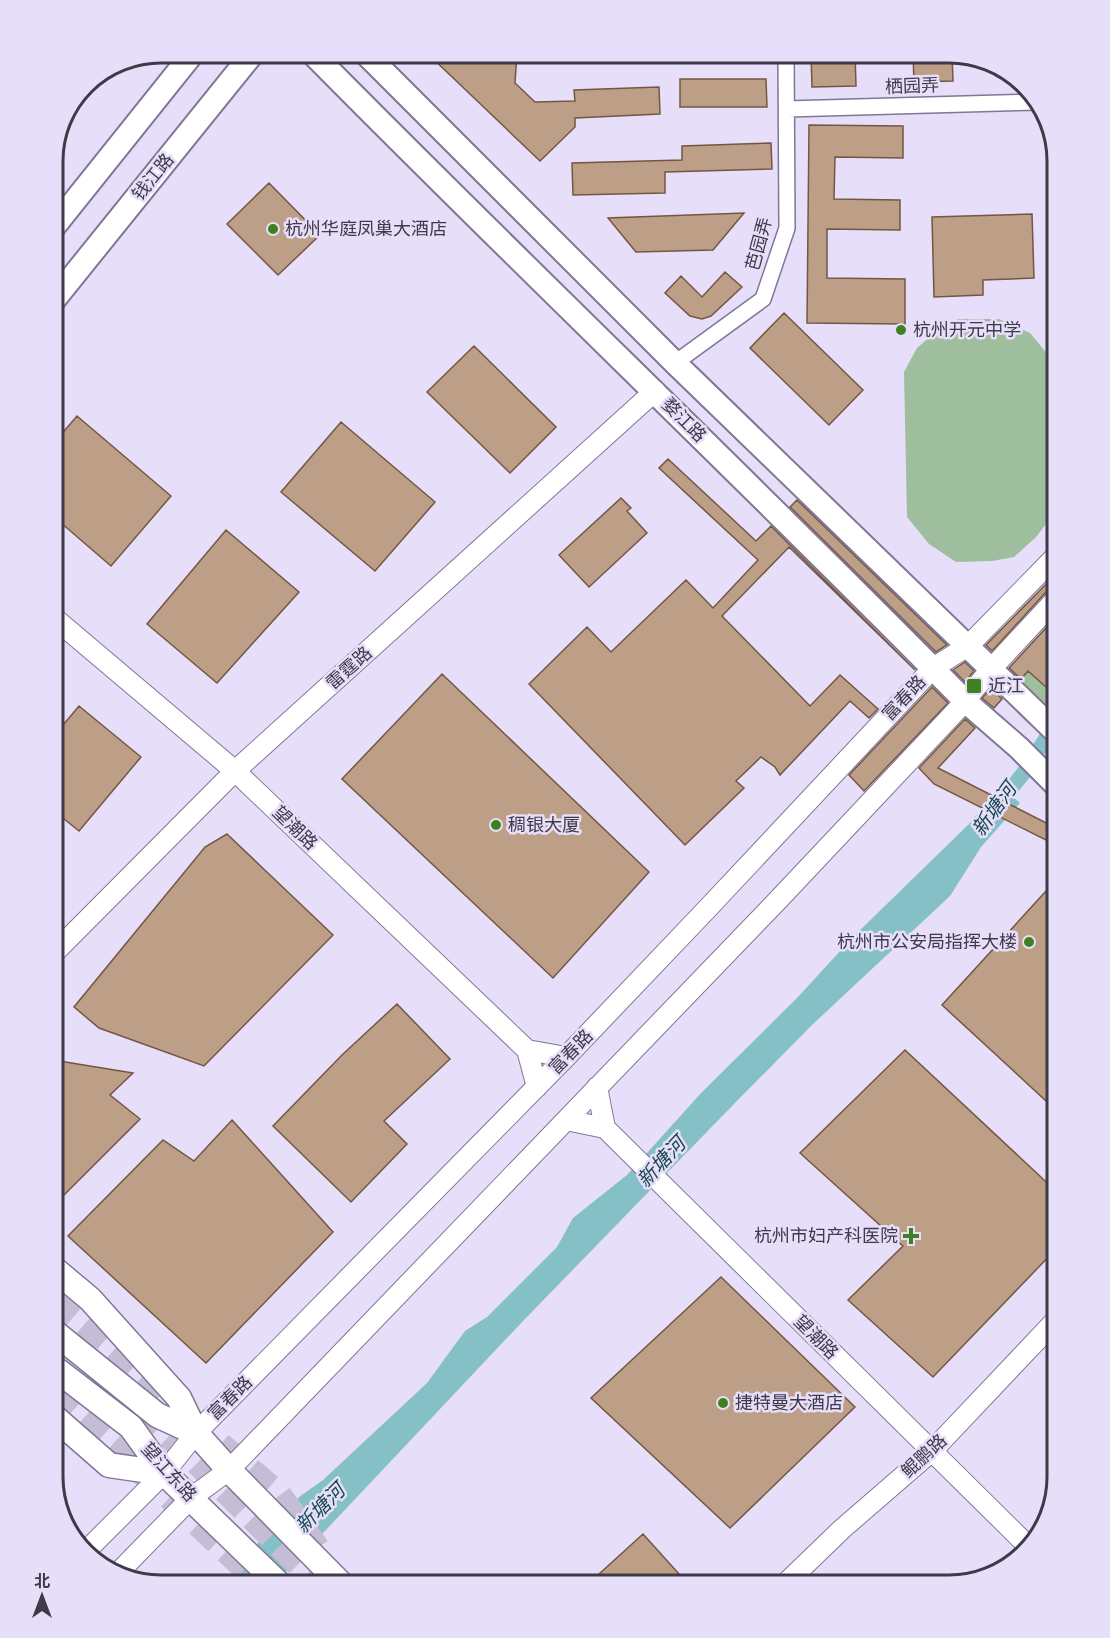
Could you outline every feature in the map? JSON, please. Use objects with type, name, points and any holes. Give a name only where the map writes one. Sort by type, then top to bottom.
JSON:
[{"type":"main road","points":[[63,215],[184,63]]},
{"type":"main road","name":"钱江路","points":[[63,289],[244,63]]},
{"type":"main road","name":"婺江路","points":[[323,63],[456,199],[655,391],[965,701],[1047,775]]},
{"type":"main road","name":"婺江路","points":[[376,63],[675,363],[1047,722]]},
{"type":"main road","points":[[63,1278],[90,1299],[179,1398],[196,1433],[331,1575]]},
{"type":"main road","name":"望江东路","points":[[63,1340],[157,1415],[196,1433]]},
{"type":"main road","name":"望江东路","points":[[63,1375],[130,1427],[164,1473],[270,1575]]},
{"type":"main road","points":[[63,1425],[109,1465],[164,1473]]},
{"type":"street","name":"芭园弄","points":[[675,363],[763,299],[787,228],[786,63]]},
{"type":"street","name":"栖园弄","points":[[787,109],[1028,102]]},
{"type":"street","name":"雷霆路","points":[[63,944],[235,771],[655,391]]},
{"type":"street","name":"富春路","points":[[92,1546],[164,1473],[196,1433],[537,1087],[716,901],[933,668],[968,646],[1047,566]]},
{"type":"street","points":[[124,1567],[191,1498],[229,1470],[779,899],[965,701],[992,668],[1047,610]]},
{"type":"street","name":"望潮路","points":[[63,625],[235,771],[527,1050]]},
{"type":"street","points":[[537,1087],[527,1050],[566,1057]]},
{"type":"street","points":[[597,1087],[610,1134]]},
{"type":"street","points":[[566,1120],[610,1134]]},
{"type":"street","name":"望潮路","points":[[610,1134],[1023,1541]]},
{"type":"street","name":"鲲鹏路","points":[[795,1575],[842,1529],[932,1450],[1047,1330]]},
{"type":"shaded area","points":[[958,319],[999,319],[1030,333],[1047,357],[1047,523],[1036,537],[1014,557],[992,561],[956,562],[929,544],[907,517],[904,372],[917,348],[938,330]]},
{"type":"shaded area","points":[[1047,631],[1047,709],[1010,671]]},
{"type":"water","points":[[1000,786],[1020,803],[981,847],[950,896],[812,1025],[732,1106],[524,1320],[283,1575],[230,1575],[299,1497],[323,1480],[427,1383],[465,1331],[487,1317],[557,1247],[573,1218],[627,1175],[702,1092],[797,998],[853,937],[970,823]]},
{"type":"building","points":[[437,63],[516,63],[515,83],[535,102],[575,101],[574,90],[659,87],[660,114],[575,118],[575,127],[540,161]]},
{"type":"building","points":[[811,63],[855,63],[856,86],[812,87]]},
{"type":"building","points":[[913,63],[952,63],[953,81],[914,82]]},
{"type":"building","points":[[680,79],[766,79],[767,107],[680,107]]},
{"type":"building","points":[[809,125],[903,126],[903,158],[835,157],[834,199],[900,200],[900,230],[827,229],[827,278],[905,279],[905,324],[807,323]]},
{"type":"building","points":[[771,143],[772,169],[665,172],[665,193],[573,195],[572,163],[682,160],[682,146]]},
{"type":"building","name":"杭州华庭凤巢大酒店","points":[[269,183],[320,235],[278,275],[227,224]]},
{"type":"building","points":[[744,213],[713,250],[636,252],[608,218]]},
{"type":"building","points":[[1032,214],[1034,278],[983,280],[983,295],[934,297],[932,217]]},
{"type":"building","points":[[725,272],[742,287],[711,316],[702,319],[690,316],[665,293],[681,276],[702,297]]},
{"type":"building","points":[[784,313],[863,390],[829,425],[750,348]]},
{"type":"building","points":[[474,346],[556,427],[510,473],[427,392]]},
{"type":"building","points":[[77,416],[171,496],[111,566],[63,525],[63,432]]},
{"type":"building","points":[[341,422],[435,502],[375,571],[281,492]]},
{"type":"building","points":[[668,459],[756,541],[771,526],[915,670],[789,547],[722,616],[810,706],[840,675],[878,709],[869,718],[850,701],[780,775],[775,767],[761,757],[736,781],[744,788],[685,845],[529,684],[587,627],[611,652],[686,580],[713,608],[758,560],[659,468]]},
{"type":"building","points":[[621,498],[631,508],[627,511],[647,533],[589,587],[559,555]]},
{"type":"building","points":[[797,500],[947,645],[936,652],[790,507]]},
{"type":"building","points":[[226,530],[299,592],[217,683],[147,624]]},
{"type":"building","points":[[1047,583],[1047,591],[992,651],[986,645]]},
{"type":"building","points":[[1047,627],[1046,687],[1028,671],[1021,679],[1009,668]]},
{"type":"building","points":[[965,662],[974,671],[965,682],[953,670]]},
{"type":"building","name":"稠银大厦","points":[[442,674],[649,872],[553,978],[342,779]]},
{"type":"building","points":[[932,687],[948,703],[864,791],[849,775]]},
{"type":"building","points":[[991,688],[1002,699],[994,708],[982,698]]},
{"type":"building","points":[[79,706],[141,757],[79,831],[63,818],[63,725]]},
{"type":"building","points":[[965,719],[975,728],[938,768],[1047,823],[1047,840],[934,784],[919,768]]},
{"type":"building","points":[[227,834],[333,935],[204,1066],[99,1028],[74,1007],[205,847]]},
{"type":"building","name":"杭州市公安局指挥大楼","points":[[1047,890],[1047,1102],[942,1005]]},
{"type":"building","points":[[397,1004],[450,1059],[384,1121],[407,1144],[351,1202],[273,1126],[342,1055]]},
{"type":"building","name":"杭州市妇产科医院","points":[[905,1050],[1047,1183],[1047,1258],[933,1377],[848,1300],[903,1246],[800,1153]]},
{"type":"building","points":[[63,1062],[133,1073],[110,1095],[140,1119],[63,1196]]},
{"type":"building","points":[[232,1120],[333,1232],[206,1363],[68,1236],[163,1140],[194,1161]]},
{"type":"building","name":"捷特曼大酒店","points":[[721,1277],[855,1407],[730,1528],[591,1398]]},
{"type":"building","points":[[643,1534],[679,1574],[678,1575],[598,1575]]},
{"type":"waterway","name":"新塘河","points":[[995,809],[1025,771],[1047,737]]},
{"type":"tunnel","points":[[63,1310],[181,1411]]},
{"type":"tunnel","points":[[63,1403],[162,1490],[252,1575]]},
{"type":"tunnel","points":[[141,1409],[310,1575]]},
{"type":"tunnel","points":[[220,1445],[278,1494],[321,1554]]},
{"type":"place","name":"杭州华庭凤巢大酒店","points":[[273,229]]},
{"type":"place","name":"杭州开元中学","points":[[901,330]]},
{"type":"place","name":"近江","points":[[974,686]]},
{"type":"place","name":"稠银大厦","points":[[496,825]]},
{"type":"place","name":"杭州市公安局指挥大楼","points":[[1029,942]]},
{"type":"place","name":"杭州市妇产科医院","points":[[911,1236]]},
{"type":"place","name":"捷特曼大酒店","points":[[723,1403]]}]
